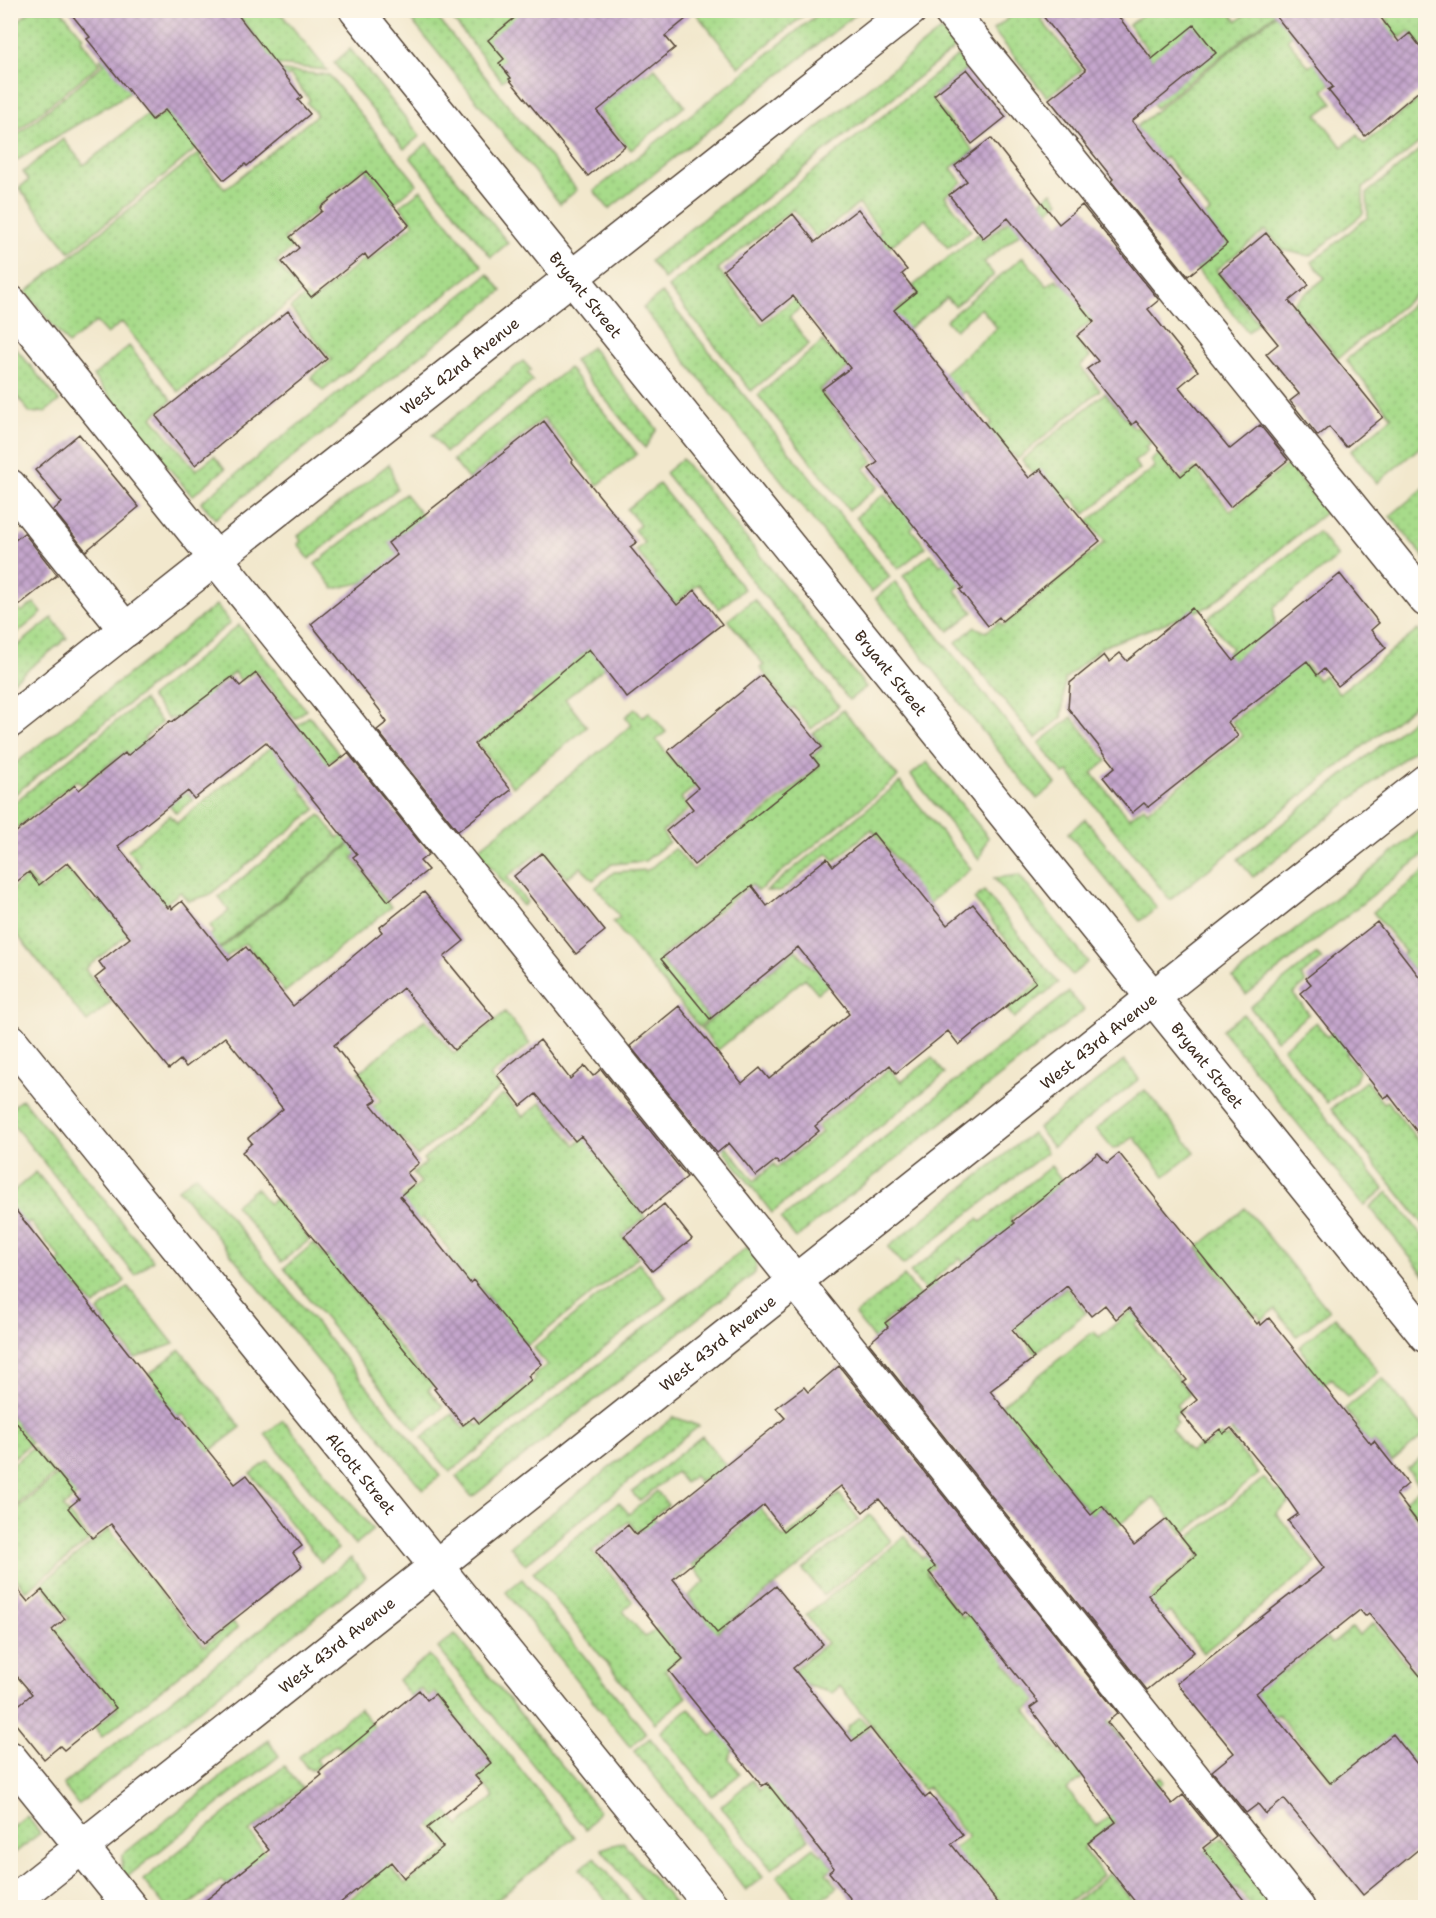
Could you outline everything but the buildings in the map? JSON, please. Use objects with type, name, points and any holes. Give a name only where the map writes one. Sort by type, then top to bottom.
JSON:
[{"type":"street","name":"Bryant Street","points":[[356,10],[1425,1336]]},
{"type":"street","name":"West 42nd Avenue","points":[[10,721],[910,10]]},
{"type":"street","points":[[948,10],[1425,600]]},
{"type":"street","points":[[10,302],[1298,1908]]},
{"type":"street","points":[[10,486],[126,630]]},
{"type":"street","name":"West 43rd Avenue","points":[[10,1904],[1425,781]]},
{"type":"street","name":"Alcott Street","points":[[10,1040],[713,1908]]},
{"type":"street","points":[[10,1758],[131,1908]]},
{"type":"green space","points":[[31,10],[62,11],[83,37],[81,40],[100,64],[11,136],[11,27]]},
{"type":"green space","points":[[698,10],[809,11],[739,67],[695,12]]},
{"type":"green space","points":[[235,11],[279,11],[327,70],[268,64],[212,136],[70,252],[19,188],[29,180],[23,172],[63,139],[84,165],[147,115],[153,122],[257,38]]},
{"type":"green space","points":[[404,11],[432,11],[577,190],[560,204]]},
{"type":"green space","points":[[446,11],[571,11],[637,63],[646,75],[655,68],[685,106],[631,150],[547,45],[502,81]]},
{"type":"green space","points":[[822,11],[860,11],[609,209],[594,191]]},
{"type":"green space","points":[[1018,11],[1045,11],[1048,14],[1041,20],[1082,70],[1047,97],[993,30]]},
{"type":"green space","points":[[1147,11],[1228,11],[1237,21],[1250,11],[1278,11],[1156,108],[1125,69],[1149,51],[1129,25]]},
{"type":"green space","points":[[1380,11],[1425,11],[1425,45],[1423,47],[1409,31],[1400,38],[1398,35],[1387,44],[1331,67],[1389,21]]},
{"type":"green space","points":[[1279,12],[1296,32],[1287,39],[1309,67],[1319,59],[1335,80],[1323,90],[1333,103],[1317,115],[1342,147],[1357,135],[1364,144],[1425,94],[1425,138],[1363,188],[1363,214],[1310,256],[1283,250],[1266,230],[1216,270],[1258,323],[1248,332],[1174,241],[1210,212],[1166,157],[1130,185],[1100,156]]},
{"type":"green space","points":[[154,14],[136,89],[11,164],[11,140],[104,64],[100,59]]},
{"type":"green space","points":[[941,30],[955,48],[664,279],[650,261]]},
{"type":"green space","points":[[350,49],[420,136],[404,149],[334,63]]},
{"type":"green space","points":[[958,56],[967,68],[931,97],[974,151],[951,168],[962,182],[945,196],[971,230],[948,248],[925,219],[884,251],[873,237],[881,231],[859,204],[816,237],[793,209],[718,269],[762,324],[871,239],[789,317],[809,344],[751,391],[668,287]]},
{"type":"green space","points":[[270,70],[329,75],[417,184],[394,203],[365,168],[314,209],[316,212],[284,238],[292,248],[276,262],[301,293],[178,392],[122,322],[107,334],[96,322],[68,344],[26,292],[215,140],[217,143],[199,157],[225,189],[317,115],[307,103],[310,100],[290,75],[280,82]]},
{"type":"green space","points":[[427,143],[508,243],[491,257],[410,157]]},
{"type":"green space","points":[[1425,146],[1425,287],[1338,358],[1307,319],[1294,330],[1281,313],[1325,278],[1312,262],[1368,217],[1367,193]]},
{"type":"green space","points":[[421,190],[482,266],[323,391],[311,377],[332,360],[290,308],[306,295],[312,301],[364,259],[367,263],[414,224],[400,206]]},
{"type":"green space","points":[[1052,192],[1059,202],[984,262],[994,275],[955,306],[947,298],[889,344],[884,339],[819,390],[859,441],[932,383],[939,392],[866,451],[873,461],[864,469],[878,487],[849,510],[758,395],[823,341],[837,358],[918,293],[913,286],[978,234],[983,241],[1035,199],[1039,203]]},
{"type":"green space","points":[[1023,257],[1047,286],[1056,279],[1060,284],[1071,276],[1101,313],[1073,336],[1090,357],[1080,366],[1100,390],[1017,459],[1012,453],[1004,459],[982,432],[992,423],[965,391],[955,399],[938,378],[997,328],[981,308],[955,330],[946,320]]},
{"type":"green space","points":[[488,274],[502,291],[215,519],[201,502]]},
{"type":"green space","points":[[662,293],[890,577],[871,592],[643,308]]},
{"type":"green space","points":[[1425,294],[1425,443],[1377,483],[1351,451],[1392,417],[1346,360]]},
{"type":"green space","points":[[10,341],[59,401],[45,412],[30,413],[11,388]]},
{"type":"green space","points":[[129,346],[172,400],[152,417],[196,470],[214,456],[225,469],[192,496],[93,376]]},
{"type":"green space","points":[[591,347],[657,429],[645,448],[574,361]]},
{"type":"green space","points":[[523,361],[531,370],[527,373],[533,381],[446,452],[432,435]]},
{"type":"green space","points":[[569,368],[637,454],[598,485],[544,418],[468,479],[453,460]]},
{"type":"green space","points":[[1105,393],[1134,428],[1137,426],[1151,443],[1145,447],[1148,451],[1134,462],[1140,469],[1085,514],[1072,497],[1058,509],[1022,460]]},
{"type":"green space","points":[[1159,454],[1180,480],[1195,468],[1230,511],[1288,464],[1326,512],[1210,606],[1102,647],[1065,679],[1062,717],[1035,739],[956,642],[975,627],[986,632],[999,622],[1003,626],[1105,542],[1088,521],[1155,467],[1151,460]]},
{"type":"green space","points":[[682,459],[866,687],[849,700],[665,473]]},
{"type":"green space","points":[[389,464],[397,489],[309,559],[298,544],[301,541],[298,536]]},
{"type":"green space","points":[[659,484],[744,589],[719,609],[699,584],[611,656],[614,660],[565,699],[587,727],[513,787],[465,728],[503,698],[516,714],[534,700],[520,683],[655,574],[636,550],[645,543],[634,530],[640,525],[627,509]]},
{"type":"green space","points":[[1425,487],[1425,558],[1390,516]]},
{"type":"green space","points":[[405,494],[458,560],[367,587],[364,582],[334,589],[315,564]]},
{"type":"green space","points":[[884,494],[892,504],[901,497],[921,521],[911,529],[926,547],[898,569],[856,517]]},
{"type":"green space","points":[[1318,532],[1338,557],[1274,607],[1275,639],[1103,751],[1232,649],[1208,618]]},
{"type":"green space","points":[[931,554],[940,565],[948,559],[966,581],[955,590],[973,612],[949,631],[903,576]]},
{"type":"green space","points":[[895,582],[1056,784],[1037,799],[876,598]]},
{"type":"green space","points":[[10,599],[21,612],[34,603],[42,613],[11,638]]},
{"type":"green space","points":[[754,599],[839,706],[811,729],[793,707],[782,716],[770,701],[780,693],[760,668],[764,665],[728,620]]},
{"type":"green space","points":[[216,605],[230,623],[11,797],[11,767]]},
{"type":"green space","points":[[52,618],[67,638],[11,683],[11,651]]},
{"type":"green space","points":[[239,625],[306,710],[295,719],[256,670],[241,681],[234,672],[210,692],[215,699],[180,727],[172,717],[169,720],[150,697]]},
{"type":"green space","points":[[1418,630],[1425,639],[1425,697],[1170,900],[1068,772],[1064,774],[1039,743],[1072,717],[1107,761],[1092,773],[1129,818],[1144,807],[1147,811],[1243,736],[1232,722],[1272,691],[1252,665],[1285,639],[1318,680],[1324,675],[1339,693]]},
{"type":"green space","points":[[143,700],[162,723],[144,738],[193,800],[176,813],[126,751],[82,785],[77,780],[11,832],[11,805]]},
{"type":"green space","points":[[635,709],[642,717],[649,712],[666,732],[656,740],[676,765],[687,757],[780,718],[681,798],[689,809],[662,832],[669,842],[645,861],[612,864],[593,880],[581,867],[567,878],[543,849],[507,877],[527,902],[523,906],[477,850],[632,725],[625,717]]},
{"type":"green space","points":[[843,710],[898,777],[758,891],[751,884],[660,958],[709,1019],[699,1027],[613,922],[620,917],[596,887],[614,872],[648,870],[675,848],[693,870],[820,766],[813,756],[823,747],[813,734]]},
{"type":"green space","points":[[1425,710],[1425,741],[1253,877],[1238,859]]},
{"type":"green space","points":[[309,716],[339,754],[299,787],[316,809],[209,895],[188,901],[180,892],[85,969],[111,1002],[87,1022],[11,927],[11,890],[28,876],[40,891],[67,869],[95,903],[141,866],[128,850],[170,815],[177,823]]},
{"type":"green space","points":[[927,762],[988,837],[979,860],[911,775]]},
{"type":"green space","points":[[900,782],[971,869],[818,993],[805,978],[718,1050],[701,1028],[796,950],[813,969],[873,920],[869,915],[912,879],[872,829],[834,861],[828,853],[780,892],[766,891]]},
{"type":"green space","points":[[377,806],[384,815],[212,954],[202,942],[214,932],[210,926],[229,911],[219,897],[320,815],[338,838]]},
{"type":"green space","points":[[385,816],[392,825],[352,858],[391,907],[285,992],[245,943],[224,959],[218,951]]},
{"type":"green space","points":[[1085,819],[1157,908],[1140,921],[1068,833]]},
{"type":"green space","points":[[1425,827],[1425,854],[1246,995],[1233,978]]},
{"type":"green space","points":[[1425,871],[1425,987],[1351,1046],[1392,963],[1405,952],[1373,912]]},
{"type":"green space","points":[[1019,875],[1088,962],[1072,975],[994,878]]},
{"type":"green space","points":[[984,891],[1058,983],[1014,1018],[1007,1009],[1040,982],[974,899]]},
{"type":"green space","points":[[1317,954],[1322,960],[1301,976],[1306,983],[1293,994],[1309,1014],[1276,1040],[1250,1007]]},
{"type":"green space","points":[[1069,992],[1084,1010],[796,1238],[781,1219]]},
{"type":"green space","points":[[505,1012],[530,1044],[490,1076],[500,1088],[417,1156],[401,1137],[389,1146],[351,1124],[381,1100],[359,1072],[425,1019],[454,1054]]},
{"type":"green space","points":[[1243,1014],[1384,1189],[1364,1206],[1222,1030]]},
{"type":"green space","points":[[1316,1022],[1327,1037],[1334,1031],[1350,1050],[1345,1054],[1359,1071],[1355,1081],[1327,1103],[1283,1048]]},
{"type":"green space","points":[[932,1058],[945,1074],[772,1213],[725,1152],[723,1142],[754,1181],[774,1164],[777,1168],[822,1132],[818,1126],[890,1069],[901,1082]]},
{"type":"green space","points":[[1124,1060],[1139,1079],[1053,1147],[1038,1128]]},
{"type":"green space","points":[[1366,1081],[1383,1103],[1387,1101],[1425,1149],[1425,1226],[1331,1109]]},
{"type":"green space","points":[[1145,1090],[1195,1152],[1165,1176],[1134,1137],[1119,1147],[1112,1148],[1096,1129]]},
{"type":"green space","points":[[504,1094],[523,1117],[541,1102],[575,1145],[626,1104],[654,1139],[611,1174],[645,1217],[622,1236],[638,1257],[528,1345],[519,1334],[507,1342],[485,1316],[496,1307],[473,1279],[461,1288],[437,1261],[450,1251],[423,1218],[410,1228],[376,1220],[421,1183],[413,1173],[426,1163],[423,1159]]},
{"type":"green space","points":[[22,1099],[153,1260],[135,1275],[11,1122],[11,1108]]},
{"type":"green space","points":[[1032,1133],[1047,1152],[903,1265],[888,1247]]},
{"type":"green space","points":[[1051,1166],[1069,1189],[1043,1207],[1036,1199],[1010,1219],[1017,1228],[1052,1299],[1066,1288],[1086,1313],[1035,1353],[960,1258],[934,1279],[944,1292],[933,1300],[910,1272],[978,1219],[981,1222]]},
{"type":"green space","points":[[36,1172],[125,1281],[94,1306],[79,1288],[55,1290],[51,1268],[61,1259],[30,1222],[21,1229],[11,1205],[13,1202],[11,1193]]},
{"type":"green space","points":[[196,1175],[440,1476],[423,1490],[178,1189]]},
{"type":"green space","points":[[256,1188],[269,1204],[276,1198],[309,1240],[281,1262],[235,1205]]},
{"type":"green space","points":[[1388,1192],[1425,1239],[1425,1276],[1370,1207]]},
{"type":"green space","points":[[1245,1208],[1329,1311],[1297,1336],[1275,1309],[1262,1320],[1257,1313],[1253,1316],[1197,1248]]},
{"type":"green space","points":[[314,1243],[326,1258],[341,1247],[358,1260],[341,1275],[426,1380],[435,1373],[441,1380],[428,1390],[443,1407],[416,1430],[284,1268]]},
{"type":"green space","points":[[747,1247],[757,1259],[755,1273],[472,1497],[456,1477]]},
{"type":"green space","points":[[639,1263],[667,1298],[450,1472],[422,1438],[452,1414],[464,1429],[473,1421],[478,1426],[535,1380],[533,1376],[547,1365],[534,1348]]},
{"type":"green space","points":[[904,1276],[928,1306],[917,1315],[908,1303],[882,1323],[898,1342],[885,1353],[855,1315]]},
{"type":"green space","points":[[128,1287],[174,1344],[135,1358],[123,1342],[116,1348],[94,1330],[105,1321],[98,1311]]},
{"type":"green space","points":[[1144,1301],[1152,1311],[1135,1325],[1190,1394],[1176,1405],[1181,1411],[1174,1417],[1178,1423],[1171,1429],[1190,1452],[1201,1444],[1204,1447],[1220,1435],[1224,1439],[1228,1436],[1259,1474],[1183,1534],[1154,1497],[1119,1525],[1103,1505],[1091,1515],[1025,1433],[1014,1442],[992,1413],[1094,1331],[1099,1337]]},
{"type":"green space","points":[[1335,1317],[1379,1372],[1347,1397],[1332,1378],[1316,1391],[1297,1391],[1237,1439],[1231,1431],[1304,1373],[1300,1366],[1308,1358],[1299,1347]]},
{"type":"green space","points":[[180,1350],[241,1427],[201,1458],[191,1446],[201,1437],[182,1413],[172,1420],[150,1393],[158,1386],[149,1374]]},
{"type":"green space","points":[[1383,1378],[1425,1430],[1425,1434],[1392,1462],[1374,1441],[1364,1449],[1351,1433],[1359,1426],[1345,1409]]},
{"type":"green space","points":[[10,1398],[32,1412],[17,1424],[31,1443],[11,1460]]},
{"type":"green space","points":[[674,1417],[699,1426],[525,1564],[510,1546]]},
{"type":"green space","points":[[283,1420],[373,1530],[355,1545],[265,1434]]},
{"type":"green space","points":[[1348,1435],[1359,1447],[1276,1513],[1316,1563],[1203,1653],[1170,1612],[1135,1640],[1120,1621],[1200,1556],[1187,1539],[1264,1478],[1276,1493]]},
{"type":"green space","points":[[702,1436],[784,1538],[839,1494],[859,1519],[685,1657],[672,1640],[703,1615],[688,1596],[705,1582],[692,1565],[742,1526],[704,1478],[699,1482],[694,1476],[685,1483],[676,1472],[639,1501],[632,1492]]},
{"type":"green space","points":[[33,1447],[55,1474],[11,1510],[11,1466]]},
{"type":"green space","points":[[1425,1455],[1425,1528],[1404,1501],[1421,1487],[1407,1469]]},
{"type":"green space","points":[[268,1461],[338,1549],[321,1562],[251,1474]]},
{"type":"green space","points":[[59,1474],[101,1476],[63,1507],[90,1540],[26,1591],[11,1572],[11,1513]]},
{"type":"green space","points":[[657,1491],[668,1505],[653,1517],[683,1554],[678,1559],[686,1570],[676,1579],[664,1564],[667,1561],[641,1529],[637,1532],[629,1521],[592,1551],[633,1602],[623,1611],[645,1637],[658,1628],[681,1657],[665,1670],[687,1697],[655,1723],[533,1572],[619,1502],[629,1514]]},
{"type":"green space","points":[[870,1515],[891,1541],[824,1596],[803,1570]]},
{"type":"green space","points":[[962,1526],[970,1536],[926,1572],[963,1618],[1012,1579],[1052,1628],[1006,1664],[1023,1686],[1054,1662],[1066,1677],[1026,1710],[1062,1756],[1108,1720],[1122,1739],[1090,1764],[1093,1769],[1067,1790],[1097,1826],[1160,1777],[1164,1782],[1082,1848],[1103,1875],[1063,1907],[1030,1907],[1025,1902],[1018,1907],[998,1907],[1002,1904],[975,1871],[956,1886],[883,1906],[968,1837],[928,1787],[923,1790],[840,1686],[832,1693],[805,1685],[730,1721],[827,1643],[806,1615],[905,1536],[922,1558]]},
{"type":"green space","points":[[109,1529],[204,1646],[233,1622],[238,1628],[102,1737],[95,1728],[118,1708],[55,1631],[69,1619],[41,1584]]},
{"type":"green space","points":[[351,1558],[366,1577],[78,1805],[63,1785]]},
{"type":"green space","points":[[522,1579],[646,1733],[630,1747],[506,1592]]},
{"type":"green space","points":[[1374,1623],[1412,1670],[1425,1659],[1425,1798],[1395,1822],[1359,1815],[1278,1714],[1270,1720],[1238,1680],[1270,1654],[1285,1672],[1327,1638],[1332,1644],[1352,1628],[1359,1635]]},
{"type":"green space","points":[[455,1634],[599,1811],[586,1830],[438,1648]]},
{"type":"green space","points":[[429,1655],[575,1837],[488,1907],[340,1907],[370,1883],[301,1797],[383,1857],[405,1884],[449,1849],[427,1821],[385,1734],[459,1826],[494,1797],[477,1776],[492,1763],[435,1692],[428,1697],[421,1688],[410,1696],[398,1680]]},
{"type":"green space","points":[[359,1708],[381,1735],[364,1747],[357,1738],[342,1750],[336,1744],[316,1760],[319,1765],[313,1770],[307,1768],[299,1757]]},
{"type":"green space","points":[[689,1708],[711,1736],[727,1725],[737,1738],[729,1759],[740,1774],[712,1796],[660,1732]]},
{"type":"green space","points":[[860,1717],[869,1727],[834,1755],[807,1815],[797,1823],[809,1839],[771,1869],[721,1806],[752,1780],[760,1790],[774,1779],[779,1785],[848,1730],[847,1728]]},
{"type":"green space","points":[[650,1738],[763,1877],[746,1890],[634,1751]]},
{"type":"green space","points":[[268,1740],[279,1756],[127,1877],[122,1871],[122,1855]]},
{"type":"green space","points":[[284,1766],[302,1788],[249,1832],[310,1907],[243,1907],[221,1880],[187,1907],[165,1907],[143,1880]]},
{"type":"green space","points":[[27,1816],[40,1833],[11,1856],[11,1829]]},
{"type":"green space","points":[[1222,1838],[1278,1907],[1253,1907],[1236,1887],[1211,1907],[1068,1908],[1110,1873],[1136,1906]]},
{"type":"green space","points":[[623,1842],[677,1907],[648,1907],[601,1849]]},
{"type":"green space","points":[[814,1847],[821,1855],[829,1848],[840,1861],[826,1873],[838,1887],[812,1907],[802,1907],[777,1876]]},
{"type":"green space","points":[[595,1857],[635,1907],[605,1907],[609,1904],[580,1869]]}]
